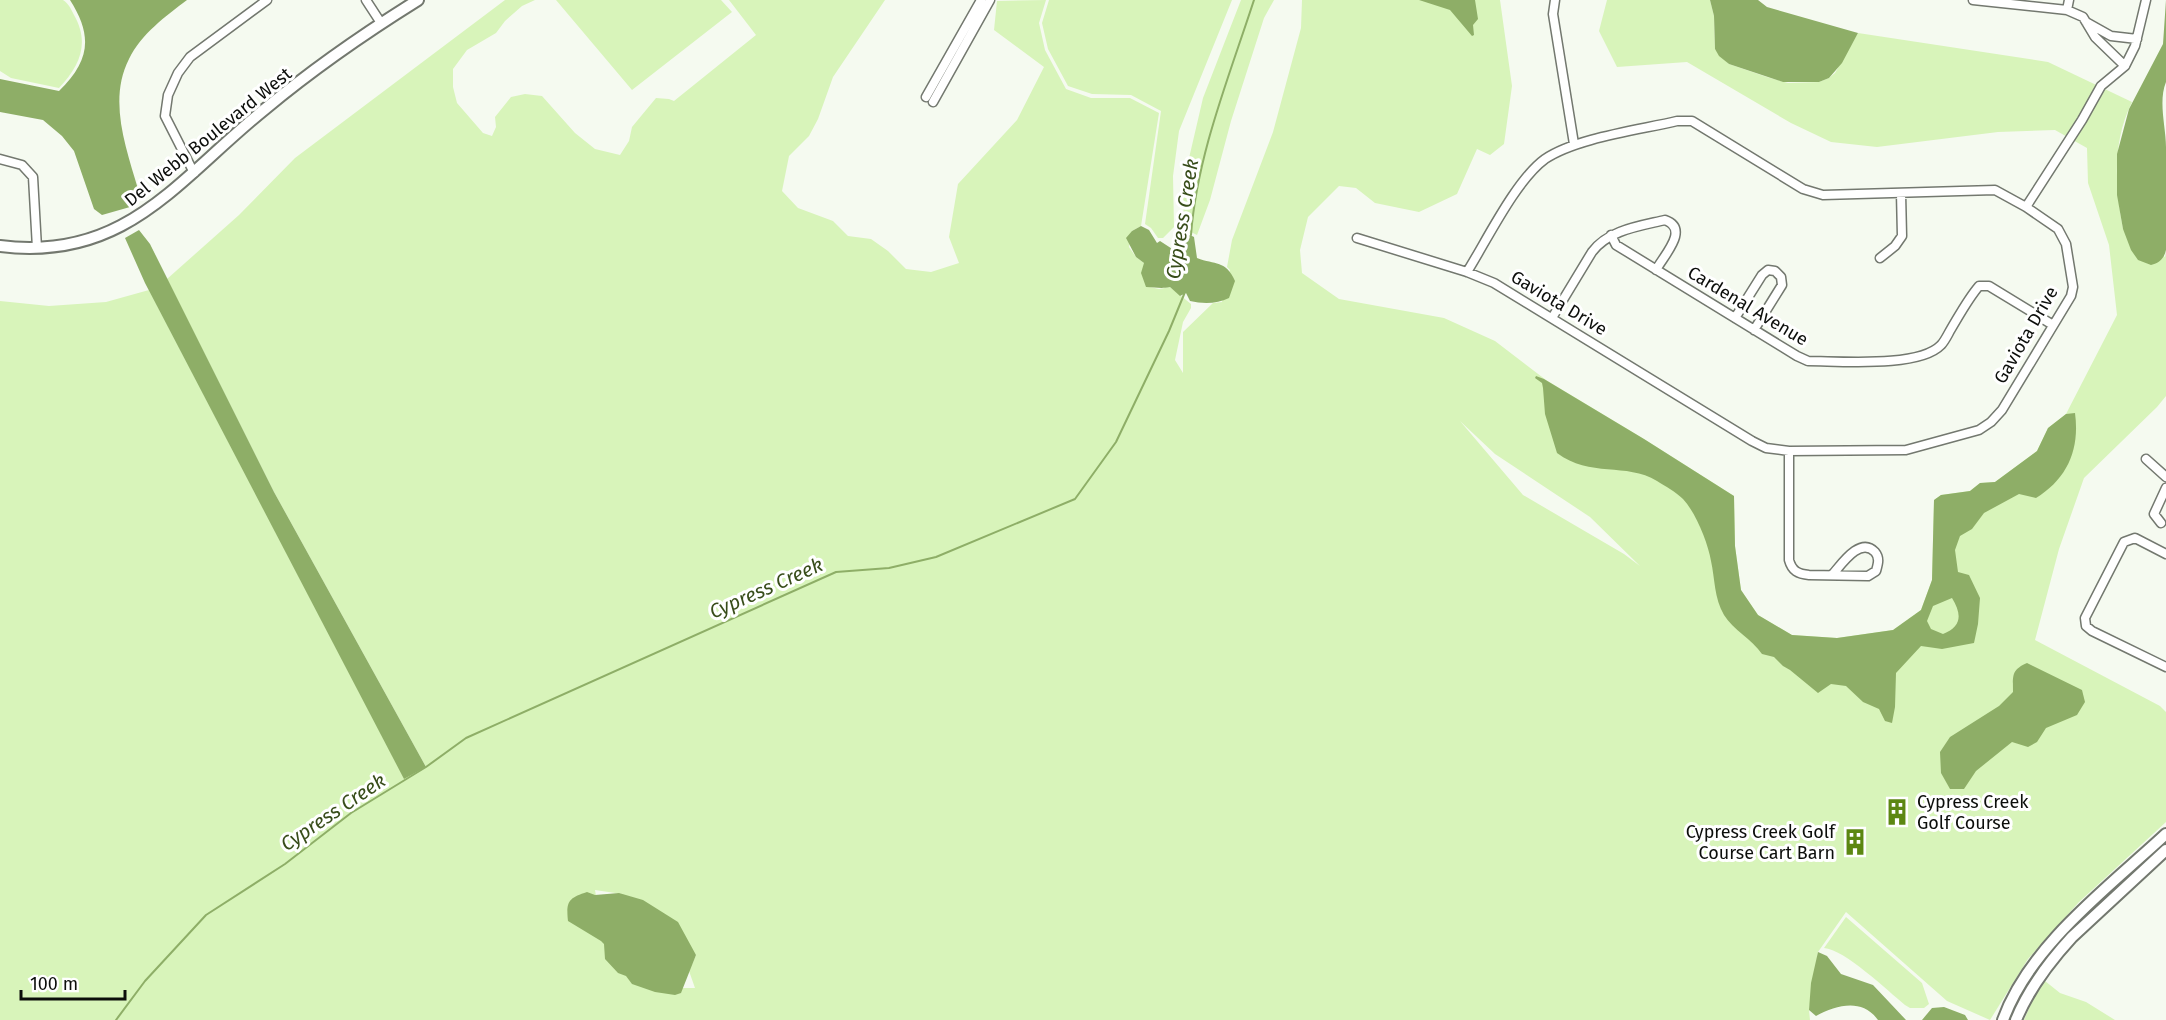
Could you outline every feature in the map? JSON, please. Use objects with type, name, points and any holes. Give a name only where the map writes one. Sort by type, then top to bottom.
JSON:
[{"type":"street","points":[[194,173],[165,116],[168,95],[178,73],[190,57],[267,0]]},
{"type":"street","points":[[366,0],[381,23]]},
{"type":"street","name":"Del Webb Boulevard West","points":[[0,246],[37,248],[70,245],[109,233],[158,204],[227,140],[267,107],[381,23],[418,0]]},
{"type":"street","points":[[930,100],[981,0]]},
{"type":"street","points":[[937,87],[990,0]]},
{"type":"street","points":[[1555,0],[1553,14],[1574,144]]},
{"type":"street","points":[[1973,0],[2015,2],[2067,10],[2083,17],[2095,37],[2125,66]]},
{"type":"street","points":[[2067,10],[2069,0]]},
{"type":"street","points":[[2026,207],[2101,86],[2125,66],[2137,39],[2146,0]]},
{"type":"street","points":[[2086,22],[2111,36],[2137,39]]},
{"type":"street","name":"Gaviota Drive","points":[[1358,238],[1467,272],[1494,283],[1752,441],[1766,448],[1789,451],[1906,450],[1979,430],[1991,422],[2002,410],[2071,296],[2073,287],[2066,244],[2058,229],[2026,207],[1995,190],[1822,195],[1803,189],[1692,121],[1677,121],[1574,144],[1546,159],[1528,175],[1467,272]]},
{"type":"street","points":[[0,159],[22,165],[33,177],[37,248]]},
{"type":"street","points":[[1880,258],[1895,246],[1902,236],[1901,193]]},
{"type":"street","points":[[1552,318],[1599,241],[1611,235],[1665,220],[1677,229],[1676,236],[1656,270]]},
{"type":"street","name":"Cardenal Avenue","points":[[1611,235],[1616,245],[1808,361],[1897,361],[1929,352],[1941,345],[1979,286],[1989,286],[2053,325]]},
{"type":"street","points":[[1735,318],[1762,275],[1768,270],[1775,271],[1781,276],[1782,285],[1754,330]]},
{"type":"street","points":[[1789,451],[1789,560],[1791,568],[1800,574],[1832,575],[1868,576],[1876,571],[1879,562],[1876,554],[1869,548],[1860,548],[1852,553],[1832,575]]},
{"type":"street","points":[[2146,459],[2166,477]]},
{"type":"street","points":[[2161,523],[2154,514],[2166,488]]},
{"type":"street","points":[[2166,554],[2135,538],[2124,542],[2085,618],[2086,626],[2092,631],[2166,667]]},
{"type":"street","points":[[2003,1020],[2011,999],[2043,951],[2064,928],[2166,834]]},
{"type":"street","points":[[2016,1020],[2036,982],[2058,952],[2166,850]]},
{"type":"shaded area","points":[[0,0],[63,0],[70,7],[79,25],[82,45],[77,63],[59,88],[11,78],[0,71]]},
{"type":"shaded area","points":[[70,0],[187,0],[140,41],[129,59],[123,75],[119,107],[124,141],[138,189],[130,207],[102,215],[94,209],[74,151],[62,136],[43,120],[0,112],[0,79],[59,91],[77,69],[85,48],[85,37]]},
{"type":"shaded area","points":[[505,0],[535,0],[522,6],[505,21],[496,33],[467,50],[453,69],[453,87],[457,103],[483,133],[492,136],[496,127],[495,117],[511,97],[525,94],[542,96],[575,133],[595,149],[620,155],[629,141],[632,127],[656,98],[674,101],[756,35],[729,0],[885,0],[833,77],[818,119],[809,136],[789,156],[782,191],[798,208],[833,221],[848,236],[871,239],[888,251],[906,269],[931,272],[959,263],[949,237],[958,184],[1017,120],[1044,67],[994,30],[997,1],[1046,0],[1039,23],[1045,50],[1066,89],[1091,98],[1130,98],[1159,113],[1141,226],[1132,231],[1129,247],[1144,263],[1150,287],[1159,289],[1170,287],[1191,304],[1183,322],[1175,360],[1183,373],[1183,332],[1213,303],[1222,302],[1230,270],[1227,267],[1232,240],[1273,132],[1301,28],[1302,0],[1500,0],[1512,86],[1504,144],[1490,155],[1477,149],[1457,194],[1419,212],[1375,203],[1356,188],[1339,186],[1308,217],[1300,250],[1302,273],[1339,299],[1444,318],[1495,341],[1546,380],[1734,496],[1735,546],[1741,590],[1758,615],[1792,635],[1837,638],[1893,630],[1921,610],[1932,580],[1934,500],[1941,495],[1970,491],[1980,483],[1995,482],[2037,451],[2048,428],[2066,414],[2117,315],[2109,245],[2088,183],[2087,148],[2055,130],[1998,132],[1877,147],[1831,142],[1791,123],[1687,62],[1617,67],[1599,31],[1607,0],[1710,0],[1714,16],[1715,49],[1729,64],[1788,83],[1819,82],[1829,78],[1835,73],[1858,33],[2048,62],[2132,102],[2118,148],[2118,197],[2123,229],[2165,257],[2166,251],[2166,396],[2084,478],[2059,549],[2035,640],[2160,706],[2166,712],[2166,822],[2079,902],[2028,959],[1990,1020],[1947,1001],[1846,912],[1818,952],[1809,1010],[1810,1020],[0,1020],[0,301],[49,306],[106,302],[149,290],[404,778],[426,767],[274,492],[167,279],[239,215],[295,158]],"holes":[[[1460,421],[1495,454],[1590,517],[1640,566],[1624,554],[1523,495]],[[595,890],[622,894],[696,955],[689,971],[695,988],[682,988],[604,942]]]},
{"type":"shaded area","points":[[556,0],[721,0],[732,12],[632,90]]},
{"type":"shaded area","points":[[1049,0],[1232,0],[1179,131],[1173,176],[1174,227],[1163,238],[1158,238],[1145,224],[1161,111],[1131,95],[1092,94],[1068,86],[1048,49],[1042,23]]},
{"type":"shaded area","points":[[1241,0],[1274,0],[1264,18],[1231,121],[1210,200],[1197,235],[1191,232],[1184,233],[1183,184],[1203,98]]},
{"type":"shaded area","points":[[1419,0],[1475,0],[1478,19],[1473,25],[1474,35],[1472,36],[1450,10]]},
{"type":"shaded area","points":[[1710,0],[1758,0],[1767,7],[1858,33],[1842,63],[1829,78],[1819,82],[1783,82],[1729,64],[1719,56],[1715,49],[1714,16]]},
{"type":"shaded area","points":[[2166,0],[2166,82],[2162,106],[2166,147],[2166,250],[2161,260],[2151,265],[2138,260],[2131,250],[2123,229],[2117,195],[2117,154],[2129,109],[2163,44]]},
{"type":"shaded area","points":[[1141,226],[1149,230],[1157,243],[1160,241],[1180,254],[1184,237],[1190,235],[1194,237],[1197,258],[1224,266],[1232,274],[1235,281],[1229,298],[1200,303],[1190,301],[1186,293],[1180,296],[1170,287],[1146,287],[1141,273],[1144,263],[1136,257],[1126,238]]},
{"type":"shaded area","points":[[139,230],[150,244],[274,492],[426,767],[404,779],[145,283],[125,238]]},
{"type":"shaded area","points":[[1536,376],[1544,379],[1734,496],[1735,546],[1741,590],[1758,615],[1792,635],[1837,638],[1893,630],[1921,610],[1932,580],[1934,500],[1941,495],[1970,491],[1980,483],[1995,482],[2037,451],[2048,428],[2066,414],[2075,413],[2075,439],[2073,451],[2063,473],[2047,490],[2036,498],[2019,494],[1984,513],[1972,529],[1960,536],[1955,550],[1958,572],[1969,575],[1980,598],[1974,643],[1942,649],[1921,646],[1896,673],[1892,723],[1885,721],[1879,709],[1863,702],[1846,686],[1831,684],[1818,693],[1774,657],[1762,654],[1724,615],[1717,595],[1704,537],[1697,520],[1683,499],[1645,475],[1582,465],[1557,453],[1545,414],[1542,383],[1535,378]],"holes":[[[1952,598],[1959,615],[1957,624],[1943,634],[1931,629],[1927,621],[1933,606]]]},
{"type":"shaded area","points":[[2027,663],[2082,690],[2085,702],[2077,715],[2046,728],[2037,742],[2028,747],[2012,742],[1976,771],[1964,789],[1950,789],[1941,773],[1940,752],[1950,737],[1999,706],[2013,692],[2014,674],[2018,668]]},
{"type":"shaded area","points":[[587,892],[595,895],[619,893],[643,900],[678,922],[696,955],[681,993],[675,995],[655,992],[632,984],[605,959],[604,944],[601,941],[568,921],[568,905],[576,896]]},
{"type":"shaded area","points":[[1846,917],[1922,983],[1929,1004],[1924,1008],[1910,1008],[1843,955],[1824,948]]},
{"type":"shaded area","points":[[1818,952],[1827,956],[1841,974],[1873,985],[1906,1020],[1878,1020],[1872,1013],[1857,1006],[1832,1009],[1816,1016],[1809,1010],[1811,983]]},
{"type":"shaded area","points":[[2045,981],[2060,993],[2086,1002],[2115,1020],[2024,1020],[2033,999]]},
{"type":"shaded area","points":[[1944,1007],[1965,1015],[1968,1020],[1922,1020],[1932,1008]]},
{"type":"waterway","name":"Cypress Creek","points":[[1191,235],[1194,205],[1207,146],[1254,0]]},
{"type":"waterway","name":"Cypress Creek","points":[[116,1020],[145,981],[206,915],[285,864],[351,813],[426,767],[466,738],[836,572],[889,568],[936,557],[1075,499],[1116,442],[1185,292]]},
{"type":"place","name":"Cypress Creek Golf Course","points":[[1897,812]]},
{"type":"place","name":"Cypress Creek Golf Course Cart Barn","points":[[1855,842]]}]
